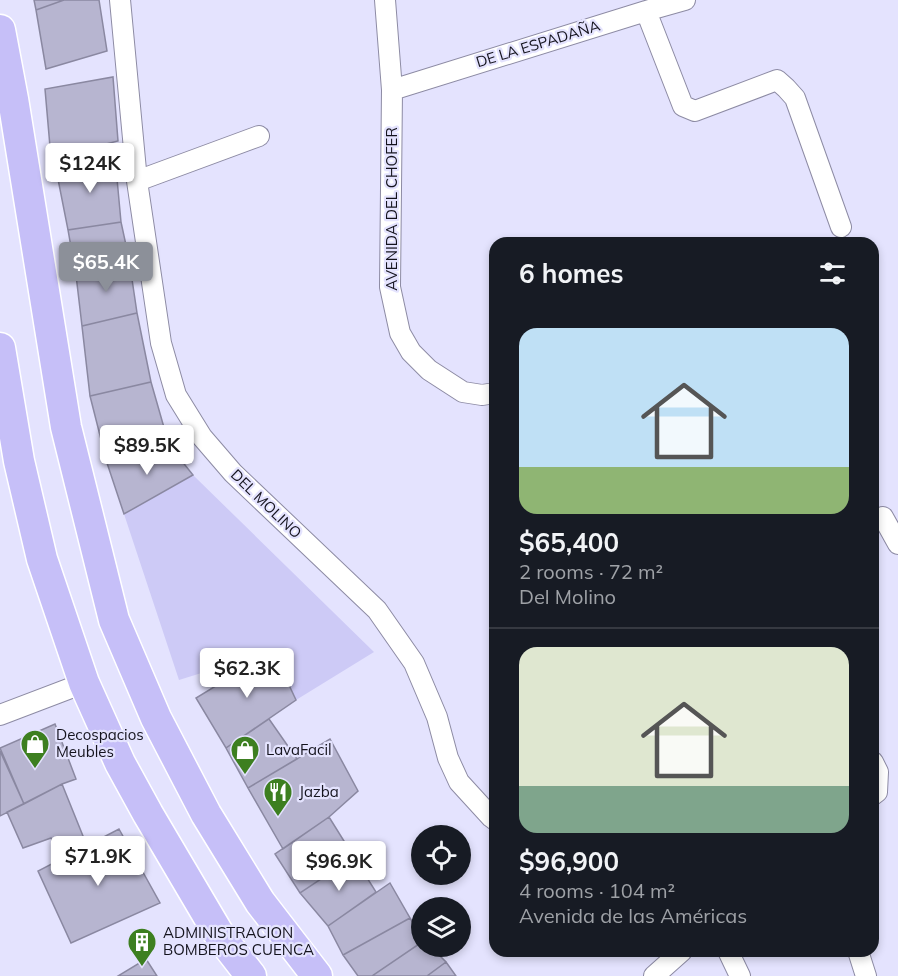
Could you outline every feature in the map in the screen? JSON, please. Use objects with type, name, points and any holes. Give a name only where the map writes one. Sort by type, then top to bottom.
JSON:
[{"type":"main road","points":[[0,30],[66,427],[114,620],[156,718],[206,814],[260,902],[317,976]]},
{"type":"main road","points":[[0,348],[19,461],[42,559],[84,682],[120,764],[148,814],[220,936],[251,976]]},
{"type":"street","name":"DEL MOLINO","points":[[120,0],[137,181],[161,343],[176,395],[202,437],[233,473],[376,610],[414,663],[437,717],[448,758],[459,782],[489,815]]},
{"type":"street","name":"AVENIDA DEL CHOFER","points":[[386,0],[392,90],[390,287],[400,333],[411,352],[429,370],[463,392],[489,394]]},
{"type":"street","name":"DE LA ESPADAÑA","points":[[392,90],[685,0]]},
{"type":"street","points":[[646,11],[683,106],[695,111],[777,81],[786,88],[795,98],[841,227]]},
{"type":"street","points":[[137,181],[259,136]]},
{"type":"street","points":[[883,517],[898,544]]},
{"type":"street","points":[[0,715],[84,682]]},
{"type":"street","points":[[654,976],[675,957]]},
{"type":"street","points":[[731,957],[740,976]]},
{"type":"street","points":[[860,957],[866,976]]},
{"type":"shaded area","points":[[193,475],[374,652],[296,700],[272,651],[179,680],[124,514]]},
{"type":"building","points":[[34,0],[64,0],[36,10]]},
{"type":"building","points":[[64,0],[99,0],[107,51],[46,69],[36,10]]},
{"type":"building","points":[[113,77],[118,141],[51,158],[45,89]]},
{"type":"building","points":[[115,157],[121,222],[68,230],[56,169]]},
{"type":"building","points":[[121,222],[129,259],[76,275],[68,230]]},
{"type":"building","points":[[129,259],[137,313],[82,326],[76,275]]},
{"type":"building","points":[[137,313],[151,382],[90,396],[82,326]]},
{"type":"building","points":[[151,382],[169,445],[107,463],[90,396]]},
{"type":"building","points":[[169,445],[193,475],[124,514],[107,463]]},
{"type":"building","points":[[273,651],[296,700],[226,748],[196,698]]},
{"type":"building","points":[[269,719],[297,759],[248,788],[226,748]]},
{"type":"building","points":[[55,724],[76,779],[24,804],[0,748]]},
{"type":"building","points":[[330,739],[358,791],[329,817],[283,849],[248,788]]},
{"type":"building","points":[[0,751],[24,804],[0,816]]},
{"type":"building","points":[[62,784],[87,846],[60,860],[51,838],[23,848],[7,812]]},
{"type":"building","points":[[329,817],[354,857],[300,893],[275,854]]},
{"type":"building","points":[[119,829],[160,903],[71,943],[38,871]]},
{"type":"building","points":[[354,857],[376,892],[328,926],[300,893]]},
{"type":"building","points":[[390,883],[410,918],[343,955],[328,926]]},
{"type":"building","points":[[410,918],[411,920],[411,949],[372,976],[358,976],[343,955]]},
{"type":"building","points":[[411,949],[411,957],[441,957],[446,962],[427,976],[372,976]]},
{"type":"building","name":"ADMINISTRACION BOMBEROS CUENCA","points":[[146,959],[157,976],[118,976]]},
{"type":"building","points":[[446,962],[456,976],[427,976]]},
{"type":"place","name":"Decospacios Meubles","points":[[35,770]]},
{"type":"place","name":"LavaFacil","points":[[245,776]]},
{"type":"place","name":"Jazba","points":[[278,818]]},
{"type":"place","name":"ADMINISTRACION BOMBEROS CUENCA","points":[[142,968]]}]
